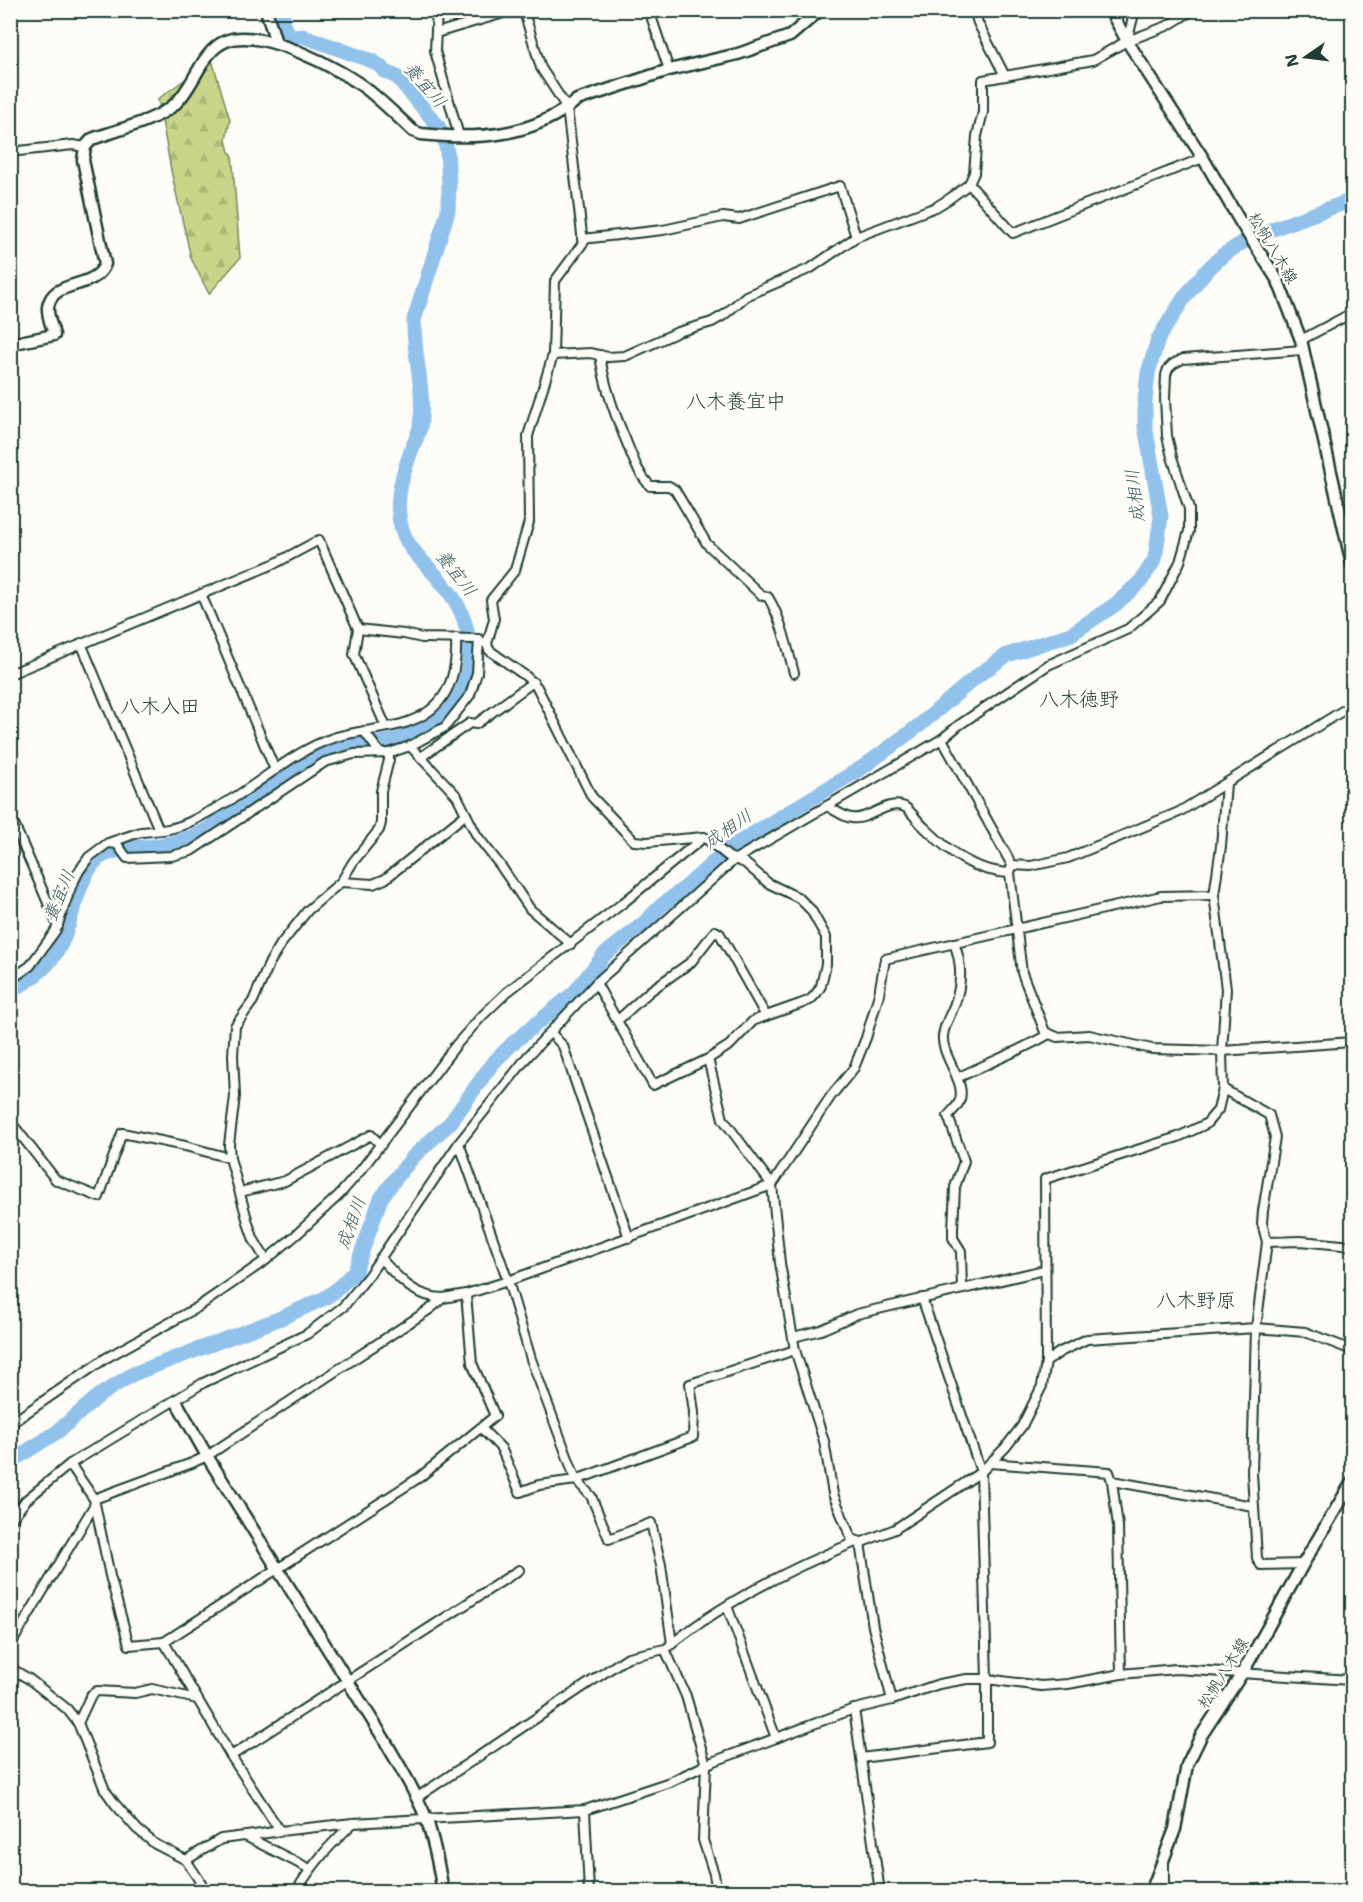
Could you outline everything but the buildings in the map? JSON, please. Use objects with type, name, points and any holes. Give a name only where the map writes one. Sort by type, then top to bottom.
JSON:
[{"type":"street","points":[[267,10],[276,43]]},
{"type":"street","points":[[437,10],[435,51],[459,136]]},
{"type":"street","points":[[649,10],[669,70]]},
{"type":"street","points":[[10,344],[54,335],[48,305],[51,298],[65,287],[90,280],[103,271],[105,264],[83,160],[85,147],[92,139],[164,112],[177,102],[212,50],[226,40],[242,38],[276,43],[295,50],[368,90],[414,131],[421,134],[489,136],[516,131],[543,122],[567,108],[577,99],[669,70],[738,54],[790,36],[820,10]]},
{"type":"street","points":[[974,10],[978,23],[1005,76]]},
{"type":"street","name":"松帆八木線","points":[[1110,10],[1127,42],[1203,158],[1278,281],[1302,345],[1353,564]]},
{"type":"street","points":[[1127,42],[1135,10]]},
{"type":"street","points":[[553,355],[590,353],[608,357],[625,356],[678,332],[712,322],[746,296],[811,268],[856,237],[936,207],[969,184],[974,173],[977,136],[983,112],[983,80],[1093,60],[1127,42],[1167,26],[1193,10]]},
{"type":"street","points":[[113,844],[127,858],[171,856],[191,851],[325,762],[354,754],[382,752],[410,746],[445,727],[470,695],[477,673],[481,641],[494,619],[491,600],[515,570],[529,522],[528,436],[553,355],[555,281],[583,243],[567,108],[542,68],[524,12],[504,13],[436,33]]},
{"type":"street","points":[[10,152],[73,145],[85,147]]},
{"type":"street","points":[[969,184],[1013,233],[1203,158]]},
{"type":"street","points":[[582,239],[663,230],[723,217],[739,219],[840,186],[856,237]]},
{"type":"street","points":[[10,1521],[26,1500],[70,1464],[203,1383],[307,1334],[344,1306],[459,1143],[528,1056],[596,982],[732,859],[942,740],[969,718],[1047,665],[1128,629],[1160,601],[1180,562],[1189,531],[1189,509],[1167,436],[1165,398],[1168,369],[1183,359],[1302,345],[1353,313]]},
{"type":"street","points":[[600,355],[616,422],[635,466],[650,486],[669,486],[675,490],[707,544],[761,595],[768,597],[782,629],[794,673]]},
{"type":"street","points":[[10,674],[276,563],[320,540],[358,629],[354,654],[386,727]]},
{"type":"street","points":[[201,594],[275,770]]},
{"type":"street","points":[[358,629],[422,638],[481,641],[489,650],[533,682],[592,797],[634,841],[707,839],[732,859],[745,863],[768,883],[799,898],[811,910],[826,937],[826,964],[821,986],[810,1000],[753,1021],[730,1045],[708,1059],[653,1086],[596,982]]},
{"type":"street","points":[[10,980],[30,966],[58,926],[71,886],[89,857],[136,834],[179,826],[221,806],[307,749],[324,741],[407,722],[428,711],[438,703],[452,677],[456,663],[456,638]]},
{"type":"street","points":[[81,643],[159,830]]},
{"type":"street","points":[[421,758],[470,723],[476,724],[533,682]]},
{"type":"street","points":[[827,806],[849,818],[857,819],[892,806],[905,807],[948,850],[969,863],[987,871],[1031,866],[1068,858],[1179,812],[1353,705]]},
{"type":"street","points":[[266,1260],[254,1240],[230,1158],[229,1145],[235,1096],[232,1055],[235,1026],[253,1001],[280,944],[308,910],[341,882],[353,862],[379,830],[381,791],[389,760],[364,731]]},
{"type":"street","points":[[942,740],[1011,869],[1022,973],[1045,1032],[1057,1037],[1089,1035],[1152,1049],[1222,1051],[1353,1042]]},
{"type":"street","points":[[410,746],[457,796],[477,836],[530,909],[571,944]]},
{"type":"street","points":[[416,1798],[628,1657],[669,1646],[727,1606],[790,1570],[895,1529],[981,1472],[1005,1448],[1022,1426],[1042,1386],[1046,1362],[1044,1270],[1046,1179],[1178,1137],[1206,1124],[1218,1110],[1223,1089],[1222,1051],[1226,988],[1214,895],[1226,784]]},
{"type":"street","points":[[10,815],[58,926]]},
{"type":"street","points":[[341,882],[373,884],[385,879],[465,815]]},
{"type":"street","points":[[10,1425],[106,1358],[198,1306],[266,1260],[296,1235],[339,1195],[482,1016],[507,992],[707,839]]},
{"type":"street","points":[[380,1258],[420,1294],[443,1298],[466,1294],[629,1238],[772,1185],[831,1096],[854,1068],[879,994],[885,959],[1161,896],[1214,895]]},
{"type":"street","points":[[618,1020],[650,991],[691,962],[715,931],[720,934],[766,1016]]},
{"type":"street","points":[[954,943],[960,961],[960,983],[943,1038],[960,1093],[959,1102],[948,1116],[964,1161],[955,1187],[953,1229],[953,1238],[961,1251],[962,1288]]},
{"type":"street","points":[[550,1032],[563,1046],[629,1238]]},
{"type":"street","points":[[957,1078],[997,1058],[1025,1048],[1049,1034]]},
{"type":"street","points":[[708,1059],[723,1119],[772,1185],[780,1263],[795,1350],[824,1441],[833,1494],[851,1538],[859,1542]]},
{"type":"street","points":[[1223,1089],[1269,1115],[1275,1137],[1263,1211],[1262,1223],[1267,1242],[1256,1329],[1252,1473],[1257,1558],[1261,1565],[1303,1564]]},
{"type":"street","points":[[10,1121],[56,1180],[99,1197],[122,1133],[230,1158]]},
{"type":"street","points":[[240,1191],[285,1181],[370,1135],[381,1145]]},
{"type":"street","points":[[459,1143],[508,1281],[531,1359],[576,1480],[591,1496],[609,1539],[651,1523],[661,1565],[669,1646],[706,1765],[703,1840],[717,1892]]},
{"type":"street","points":[[1267,1242],[1301,1241],[1353,1246]]},
{"type":"street","points":[[793,1337],[821,1330],[857,1314],[1044,1270]]},
{"type":"street","points":[[70,1464],[94,1502],[110,1576],[129,1645],[164,1642],[420,1477],[495,1416],[472,1363],[466,1294]]},
{"type":"street","points":[[10,1646],[94,1502],[207,1456],[430,1309],[443,1298]]},
{"type":"street","points":[[861,1758],[987,1742],[981,1472],[922,1298]]},
{"type":"street","points":[[1046,1362],[1087,1340],[1256,1329],[1289,1329],[1305,1332],[1353,1350]]},
{"type":"street","points":[[481,1428],[501,1448],[520,1492],[539,1485],[576,1480],[693,1437],[690,1384],[795,1350]]},
{"type":"street","points":[[176,1401],[207,1456],[384,1738],[426,1818],[440,1869],[443,1892]]},
{"type":"street","points":[[990,1463],[1109,1472],[1118,1526],[1121,1674]]},
{"type":"street","points":[[1112,1481],[1253,1506]]},
{"type":"street","name":"松帆八木線","points":[[1151,1892],[1175,1829],[1187,1765],[1201,1736],[1244,1672],[1303,1564],[1353,1482]]},
{"type":"street","points":[[859,1542],[873,1627],[892,1700]]},
{"type":"street","points":[[231,1756],[519,1570]]},
{"type":"street","points":[[727,1606],[776,1738]]},
{"type":"street","points":[[164,1642],[231,1756],[279,1831]]},
{"type":"street","points":[[10,1668],[29,1679],[60,1704],[78,1723],[105,1790],[115,1804],[136,1829],[154,1844],[186,1860],[207,1892]]},
{"type":"street","points":[[186,1860],[221,1839],[279,1831],[353,1823],[585,1810],[660,1786],[706,1765],[854,1709],[892,1700],[939,1684],[967,1679],[987,1678],[1041,1686],[1068,1684],[1121,1674],[1176,1669],[1353,1680]]},
{"type":"street","points":[[78,1723],[91,1695],[97,1691],[135,1693],[152,1689],[197,1699]]},
{"type":"street","points":[[854,1709],[880,1892]]},
{"type":"street","points":[[585,1810],[589,1892]]},
{"type":"street","points":[[296,1892],[322,1852],[353,1823]]},
{"type":"street","points":[[245,1836],[309,1869]]},
{"type":"street","points":[[1164,1857],[1164,1892]]},
{"type":"green space","points":[[212,60],[230,120],[226,140],[229,152],[232,154],[240,258],[209,294],[191,258],[158,99]]},
{"type":"waterway","name":"養宜川","points":[[10,991],[39,972],[56,953],[65,936],[88,870],[95,861],[111,852],[168,844],[208,829],[311,759],[329,750],[388,742],[424,729],[446,714],[458,699],[468,670],[469,641],[460,609],[449,591],[408,544],[401,525],[398,505],[403,474],[419,430],[421,414],[414,320],[448,211],[449,184],[444,138],[438,126],[397,77],[384,71],[372,61],[303,36],[292,37],[283,24],[284,10]]},
{"type":"waterway","name":"成相川","points":[[10,1462],[57,1432],[100,1395],[133,1374],[281,1318],[335,1291],[355,1271],[381,1198],[399,1174],[414,1156],[451,1122],[492,1064],[513,1043],[575,992],[604,955],[728,849],[863,767],[921,724],[977,676],[1007,655],[1071,634],[1116,604],[1141,581],[1155,559],[1161,516],[1145,426],[1148,373],[1158,339],[1184,298],[1204,273],[1223,255],[1270,230],[1352,200]]},
{"type":"district","name":"八木養宜中","points":[[736,401]]},
{"type":"district","name":"八木徳野","points":[[1079,699]]},
{"type":"district","name":"八木入田","points":[[160,706]]},
{"type":"district","name":"八木野原","points":[[1196,1300]]}]
